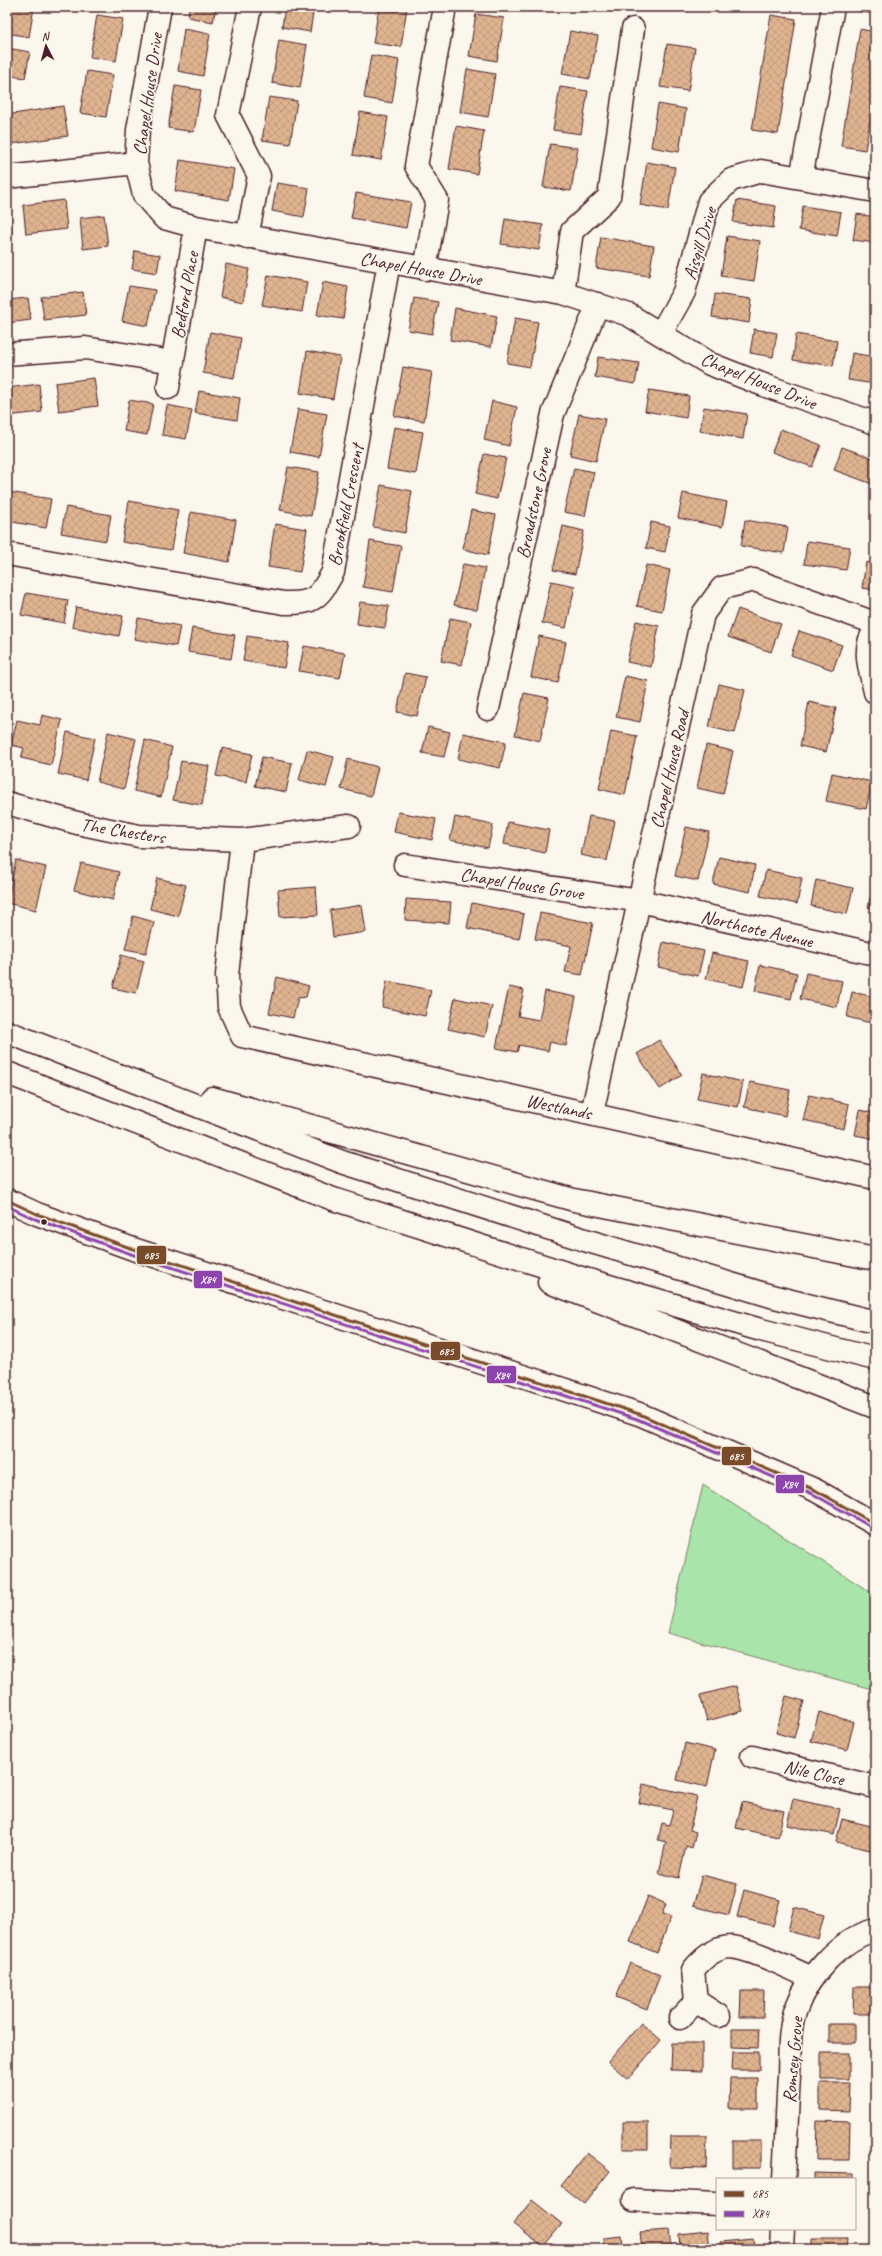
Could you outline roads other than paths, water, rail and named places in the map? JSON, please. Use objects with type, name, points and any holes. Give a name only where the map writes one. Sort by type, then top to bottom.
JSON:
[{"type":"main road","name":"Chapel House Drive","points":[[160,7],[138,130],[136,163],[144,195],[164,218],[196,228],[563,293],[629,315],[710,364],[769,387],[875,423]]},
{"type":"main road","points":[[247,236],[259,176],[228,114],[250,7]]},
{"type":"main road","points":[[425,269],[437,200],[416,166],[445,7]]},
{"type":"main road","points":[[801,178],[833,7]]},
{"type":"main road","points":[[563,293],[572,231],[609,197],[633,29]]},
{"type":"main road","points":[[7,177],[136,163]]},
{"type":"main road","name":"Aisgill Drive","points":[[661,333],[684,292],[709,201],[731,180],[761,171],[875,191]]},
{"type":"main road","name":"Bedford Place","points":[[168,388],[196,228]]},
{"type":"main road","name":"Brookfield Crescent","points":[[7,554],[284,603],[302,603],[321,594],[333,572],[389,262]]},
{"type":"main road","name":"Broadstone Grove","points":[[488,709],[553,414],[598,304]]},
{"type":"main road","name":"Bedford Place","points":[[7,354],[85,348],[173,362]]},
{"type":"main road","name":"Chapel House Road","points":[[592,1113],[703,614],[722,588],[754,580],[875,623]]},
{"type":"main road","points":[[875,630],[870,636],[867,654],[875,692]]},
{"type":"main road","name":"The Chesters","points":[[7,804],[77,823],[139,836],[242,840],[349,826]]},
{"type":"main road","name":"Westlands","points":[[242,840],[227,975],[230,1007],[242,1036],[592,1113],[875,1178]]},
{"type":"main road","name":"Chapel House Grove","points":[[405,865],[640,901]]},
{"type":"main road","name":"Northcote Avenue","points":[[640,901],[875,954]]},
{"type":"main road","points":[[7,1032],[342,1162],[600,1244],[771,1296],[875,1322]]},
{"type":"main road","points":[[80,1061],[574,1200],[875,1259]]},
{"type":"main road","points":[[7,1074],[875,1407]]},
{"type":"main road","points":[[333,1199],[585,1279],[761,1330],[875,1359]]},
{"type":"main road","points":[[7,1200],[37,1214],[133,1249],[639,1414],[814,1490],[875,1524]]},
{"type":"main road","name":"Nile Close","points":[[752,1757],[875,1787]]},
{"type":"main road","name":"Romsey Grove","points":[[784,2178],[790,2036],[796,2010],[812,1978],[840,1949],[868,1932],[875,1930]]},
{"type":"main road","points":[[719,2016],[696,2001],[692,1970],[702,1959],[714,1952],[730,1947],[748,1951],[812,1978]]},
{"type":"main road","points":[[680,2018],[696,2001]]},
{"type":"main road","points":[[634,2200],[716,2204]]},
{"type":"main road","points":[[782,2249],[783,2230]]}]
